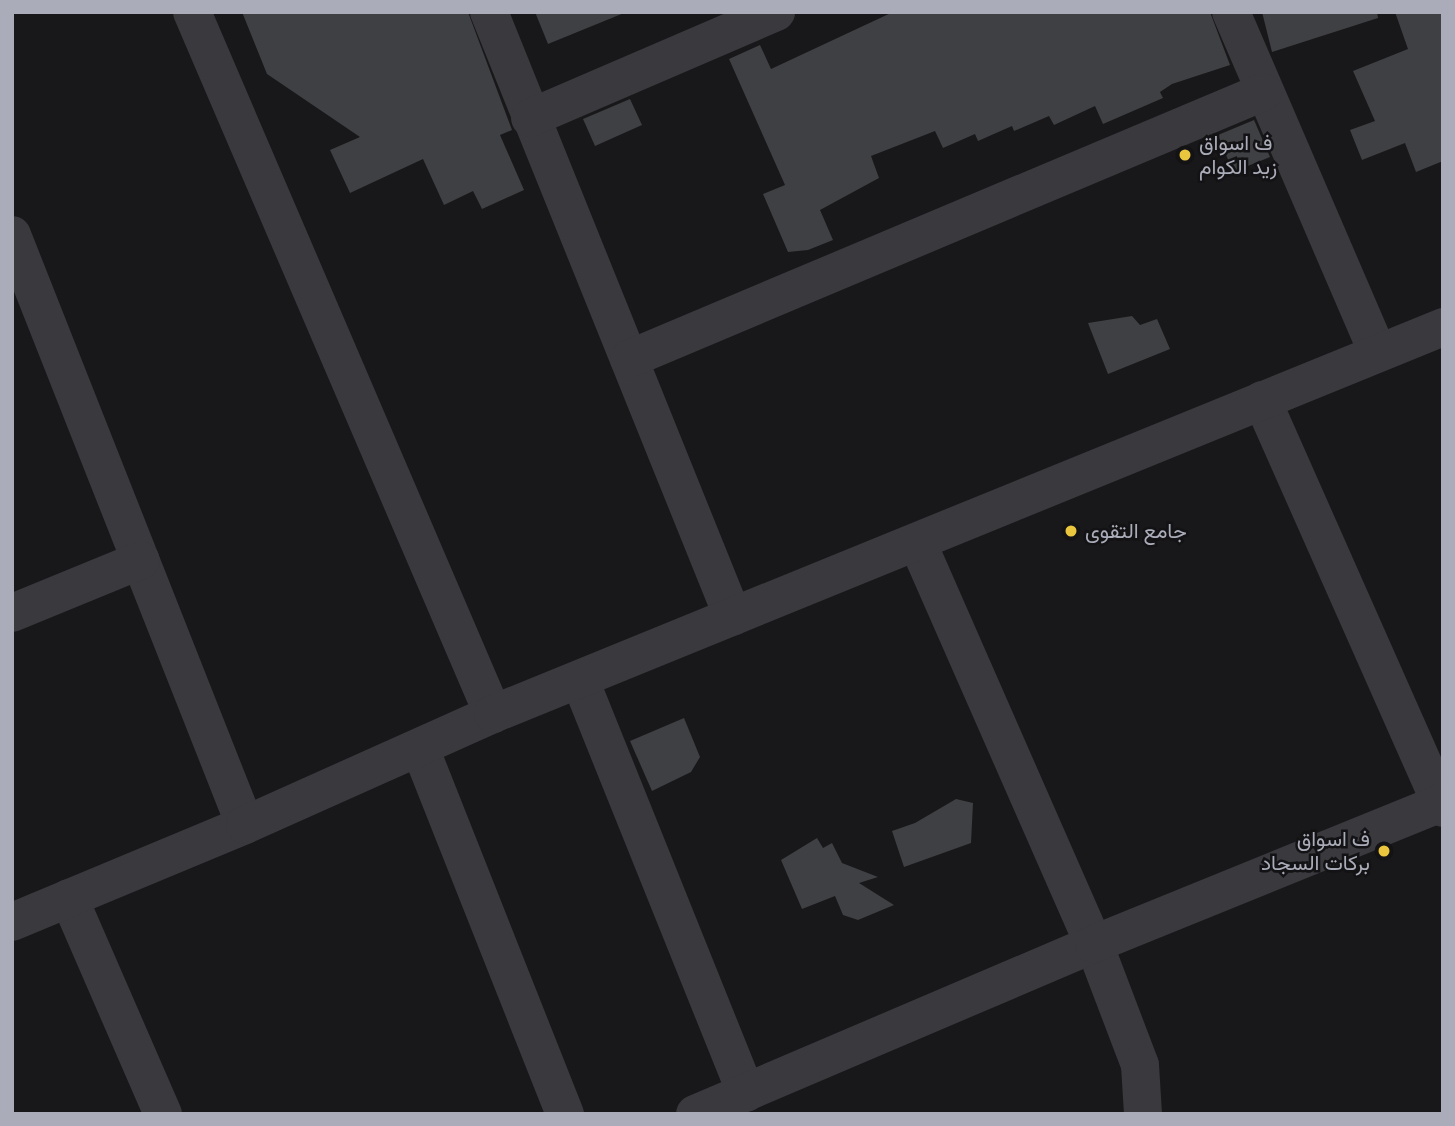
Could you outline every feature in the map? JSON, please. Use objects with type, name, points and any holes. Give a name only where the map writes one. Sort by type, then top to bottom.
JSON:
[{"type":"street","points":[[192,12],[493,714]]},
{"type":"street","points":[[489,12],[733,617]]},
{"type":"street","points":[[530,118],[776,12]]},
{"type":"street","points":[[1231,12],[1263,92],[1378,353]]},
{"type":"street","points":[[629,359],[1263,92]]},
{"type":"street","points":[[12,235],[25,309],[141,560],[245,825]]},
{"type":"street","points":[[12,922],[245,825],[493,714],[918,544],[1443,327]]},
{"type":"street","points":[[695,1114],[1094,944],[1442,804],[1262,400]]},
{"type":"street","points":[[918,544],[1094,944],[1140,1065],[1143,1114]]},
{"type":"street","points":[[12,613],[141,560]]},
{"type":"street","points":[[580,680],[746,1093]]},
{"type":"street","points":[[420,748],[565,1114]]},
{"type":"street","points":[[69,898],[163,1114]]},
{"type":"building","points":[[242,12],[468,12],[512,130],[500,135],[524,190],[482,209],[473,191],[444,205],[423,159],[350,193],[330,150],[360,137],[267,74]]},
{"type":"building","points":[[535,12],[624,12],[624,13],[548,44]]},
{"type":"building","points":[[893,12],[1210,12],[1230,65],[1172,84],[1160,92],[1163,98],[1103,124],[1095,106],[1054,125],[1049,116],[1014,131],[1012,126],[978,141],[975,134],[943,148],[935,131],[871,156],[879,178],[820,210],[833,240],[808,250],[788,252],[763,194],[785,185],[729,59],[760,45],[771,69]]},
{"type":"building","points":[[1262,12],[1377,12],[1378,18],[1272,52]]},
{"type":"building","points":[[1395,12],[1443,12],[1443,161],[1416,172],[1405,143],[1362,160],[1350,130],[1375,121],[1353,71],[1408,49]]},
{"type":"building","points":[[630,99],[642,125],[595,146],[583,119]]},
{"type":"building","points":[[1254,120],[1270,157],[1233,172],[1218,135]]},
{"type":"building","points":[[1132,316],[1140,325],[1157,319],[1170,349],[1108,374],[1088,323]]},
{"type":"building","points":[[684,718],[700,757],[691,772],[652,791],[630,741]]},
{"type":"building","points":[[956,799],[973,803],[971,843],[904,867],[892,831],[915,823]]},
{"type":"building","points":[[817,838],[823,848],[832,843],[842,863],[878,877],[859,883],[894,905],[858,920],[843,915],[835,896],[802,909],[781,860]]},
{"type":"place","name":"ف اسواق زيد الكوام","points":[[1185,155]]},
{"type":"place","name":"جامع التقوى","points":[[1071,531]]},
{"type":"place","name":"ف اسواق بركات السجاد","points":[[1384,851]]}]
